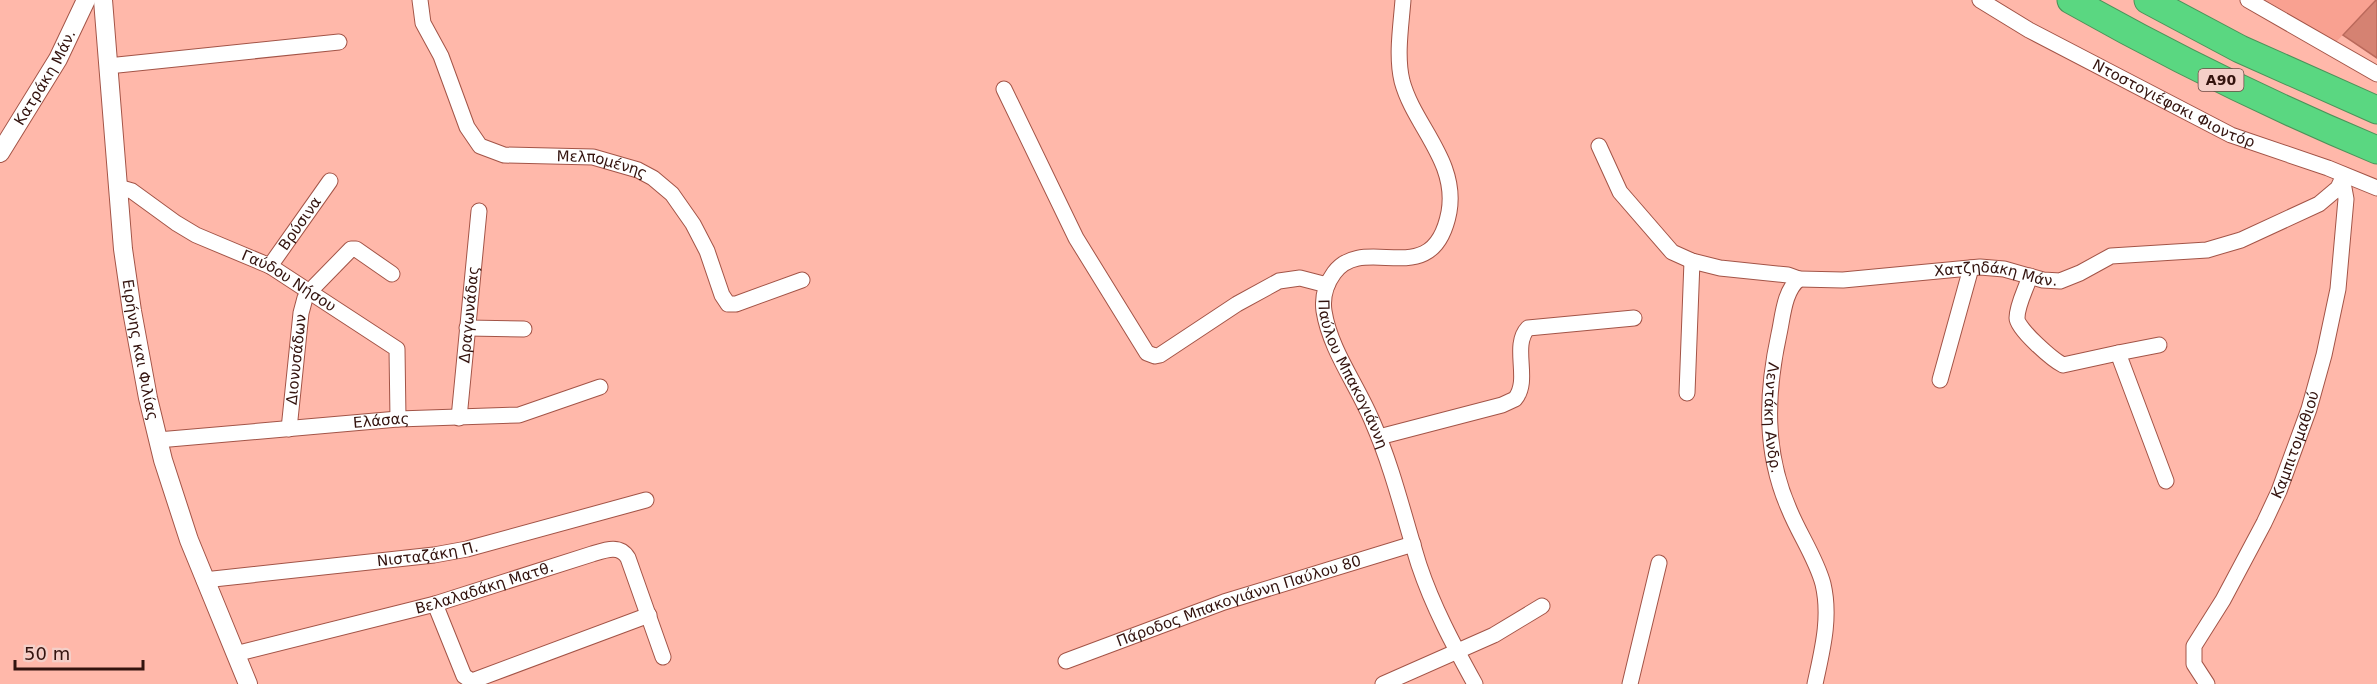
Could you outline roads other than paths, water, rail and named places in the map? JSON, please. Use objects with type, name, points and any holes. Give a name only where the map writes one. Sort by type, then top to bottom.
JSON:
[{"type":"highway","name":"Α90","points":[[2071,0],[2145,42],[2222,81],[2289,113],[2377,150]]},
{"type":"highway","name":"Α90","points":[[2148,0],[2240,49],[2377,110]]},
{"type":"street","name":"Κατράκη Μάν.","points":[[0,153],[58,59],[86,0]]},
{"type":"street","name":"Ειρήνης και Φιλίας","points":[[103,0],[123,249],[132,311],[158,440],[175,501],[204,580],[248,684]]},
{"type":"street","name":"Μελπομένης","points":[[420,0],[423,23],[441,56],[467,127],[480,146],[489,152],[504,154],[593,157],[638,170],[653,178],[672,194],[693,224],[707,251],[722,295],[728,304],[736,304],[802,280]]},
{"type":"street","name":"Παύλου Μπακογιάννη","points":[[1403,0],[1400,66],[1402,80],[1410,102],[1437,149],[1444,167],[1449,192],[1446,220],[1437,241],[1424,254],[1413,258],[1365,257],[1352,260],[1339,267],[1327,285],[1323,299],[1327,322],[1379,437],[1433,602],[1475,684]]},
{"type":"street","name":"Ντοστογιέφσκι Φιοντόρ","points":[[1980,0],[2029,30],[2231,135],[2342,179],[2377,188]]},
{"type":"street","points":[[2248,0],[2377,74]]},
{"type":"street","points":[[108,66],[339,42]]},
{"type":"street","points":[[1004,89],[1076,238],[1147,353],[1160,355],[1227,310],[1280,281],[1295,278],[1327,285]]},
{"type":"street","points":[[1599,146],[1614,183],[1672,252],[1692,261],[1728,270],[1788,275],[1799,279]]},
{"type":"street","name":"Χατζηδάκη Μάν.","points":[[1799,279],[1843,280],[1971,268],[2004,269],[2043,280],[2060,281],[2075,276],[2111,256],[2193,252],[2222,247],[2313,207],[2332,194],[2342,179]]},
{"type":"street","name":"Καμπιτομαθιού","points":[[2207,684],[2194,664],[2194,646],[2235,579],[2279,491],[2318,378],[2333,315],[2340,270],[2346,199],[2342,179]]},
{"type":"street","name":"Βρύσινα","points":[[270,266],[330,181]]},
{"type":"street","name":"Γαύδου Νήσου","points":[[118,187],[128,188],[196,235],[270,266],[397,349],[398,419]]},
{"type":"street","name":"Δραγωνάδας","points":[[459,418],[479,211]]},
{"type":"street","name":"Διονυσάδων","points":[[289,429],[301,313],[305,298],[351,249],[356,249],[393,274]]},
{"type":"street","points":[[1687,393],[1692,261]]},
{"type":"street","points":[[1940,380],[1971,268]]},
{"type":"street","points":[[2030,276],[2018,311],[2018,323],[2060,364],[2071,365],[2159,345]]},
{"type":"street","name":"Λεντάκη Ανδρ.","points":[[1799,279],[1788,296],[1778,339],[1770,397],[1769,434],[1781,489],[1823,585],[1826,611],[1825,635],[1815,684]]},
{"type":"street","points":[[1379,437],[1502,405],[1515,399],[1521,386],[1522,335],[1528,328],[1634,318]]},
{"type":"street","points":[[467,328],[524,329]]},
{"type":"street","points":[[2118,353],[2166,481]]},
{"type":"street","name":"Ελάσας","points":[[158,440],[398,419],[519,415],[600,387]]},
{"type":"street","name":"Νισταζάκη Π.","points":[[204,580],[434,555],[467,549],[646,500]]},
{"type":"street","name":"Πάροδος Μπακογιάννη Παύλου 80","points":[[1066,662],[1224,602],[1413,544]]},
{"type":"street","name":"Βελαλαδάκη Ματθ.","points":[[235,654],[435,604],[592,554],[615,549],[627,555],[663,657]]},
{"type":"street","points":[[1630,684],[1659,564]]},
{"type":"street","points":[[435,604],[464,676],[472,681],[649,615]]},
{"type":"street","points":[[1383,684],[1510,626],[1542,606]]}]
